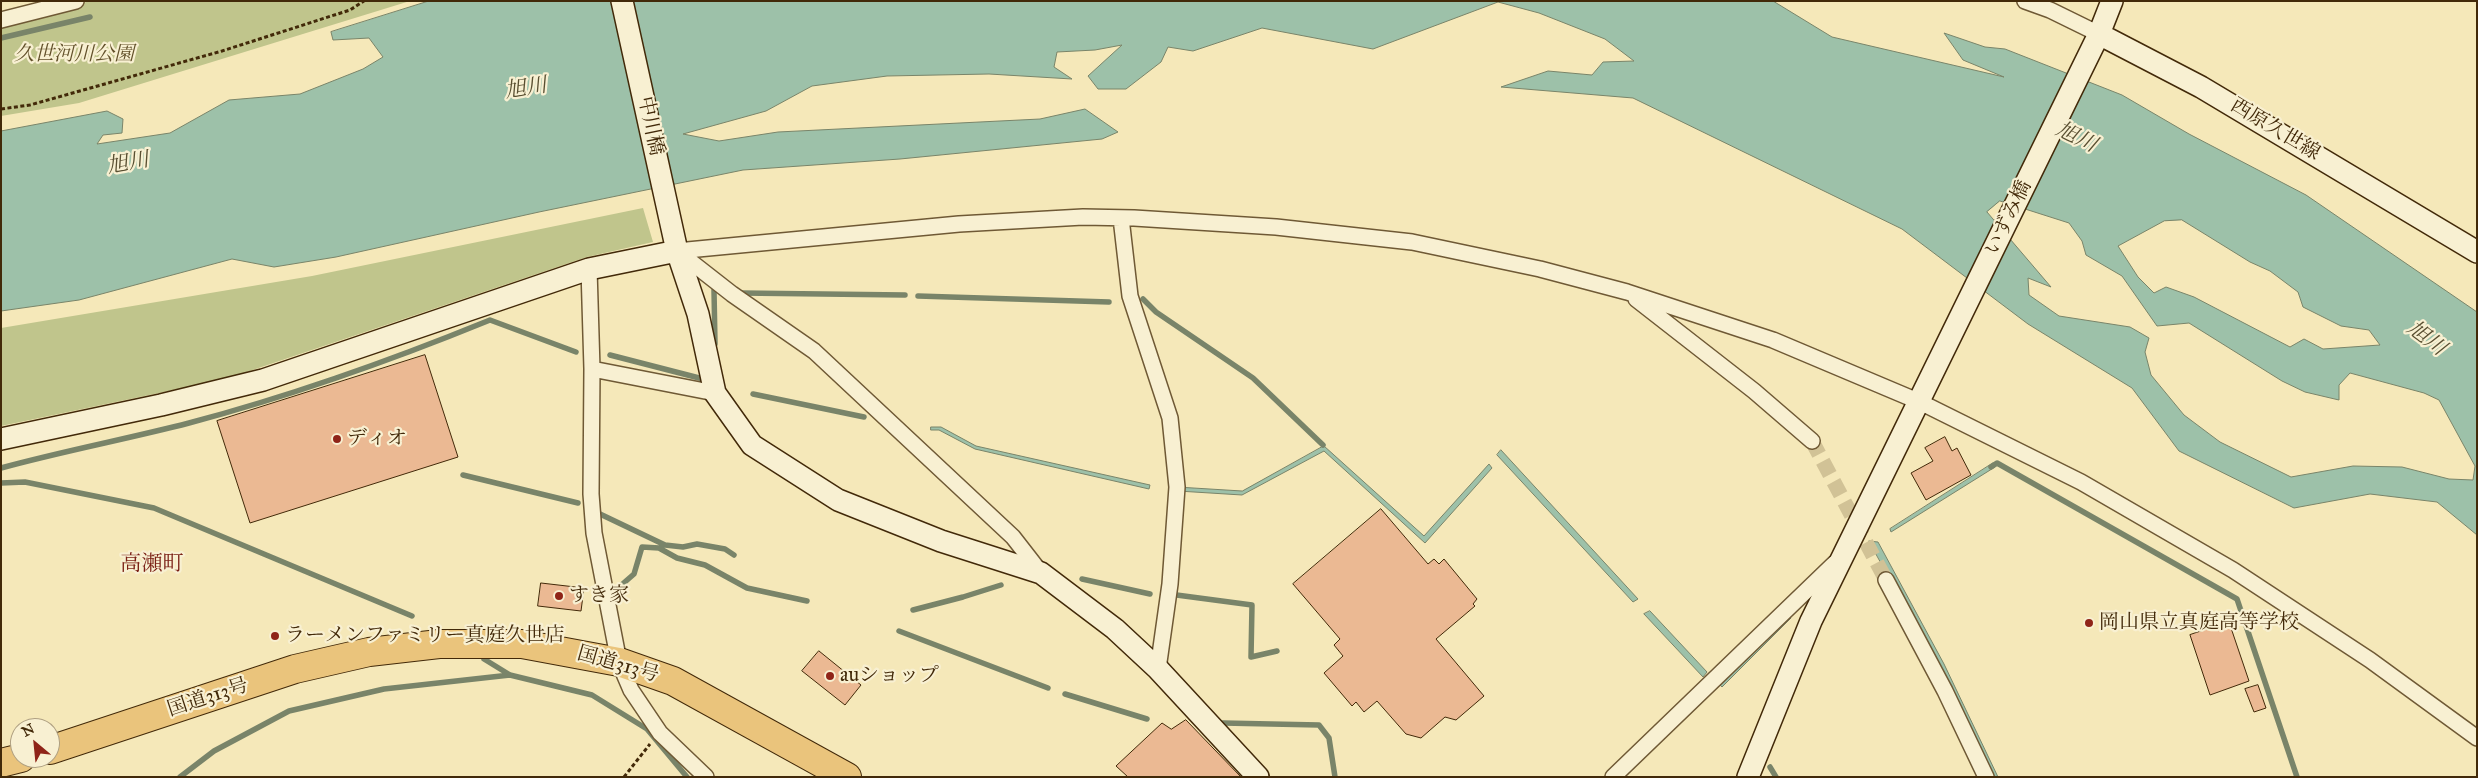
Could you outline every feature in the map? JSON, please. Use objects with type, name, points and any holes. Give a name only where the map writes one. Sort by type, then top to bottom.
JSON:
[{"type":"highway","name":"国道313号","points":[[60,747],[295,669],[369,652],[439,644],[522,644],[619,662],[673,681],[847,777]]},
{"type":"street","points":[[1,20],[29,7],[76,1]]},
{"type":"street","name":"中川橋","points":[[622,1],[678,251],[698,314],[715,393]]},
{"type":"street","points":[[2024,1],[2050,10],[2099,34],[2112,1]]},
{"type":"street","name":"西原久世線","points":[[2099,34],[2202,87],[2477,252]]},
{"type":"street","name":"いずみ橋","points":[[1748,777],[1811,621],[2099,34]]},
{"type":"street","points":[[1,439],[125,413],[263,380],[589,269],[678,251],[959,224],[1083,217],[1276,226],[1412,242],[1540,269],[1627,292],[1773,340],[1920,402],[2081,482],[2233,570],[2370,660],[2477,738]]},
{"type":"street","points":[[1121,218],[1130,296],[1170,418],[1178,487],[1170,584],[1158,669]]},
{"type":"street","points":[[678,251],[732,294],[814,351],[1013,537],[1041,573],[1115,629],[1158,669],[1258,777]]},
{"type":"street","points":[[589,269],[592,369],[591,494],[594,533],[619,662],[631,690],[660,733],[706,777]]},
{"type":"street","points":[[1627,292],[1754,391],[1812,440]]},
{"type":"street","points":[[592,369],[715,393],[752,445],[838,500],[941,541],[1041,573]]},
{"type":"street","points":[[1613,777],[1845,553]]},
{"type":"street","points":[[1886,580],[1945,691],[1986,777]]},
{"type":"path","points":[[1,109],[30,105],[222,51],[350,10],[364,1]]},
{"type":"path","points":[[624,777],[660,733]]},
{"type":"green space","name":"久世河川公園","points":[[90,1],[410,1],[79,103],[1,116],[1,25]]},
{"type":"green space","points":[[643,208],[653,242],[587,257],[226,379],[1,426],[1,328],[312,276]]},
{"type":"water","name":"旭川","points":[[429,1],[1773,1],[1832,37],[2004,77],[1963,60],[1944,33],[1985,47],[2005,49],[2122,95],[2189,134],[2306,195],[2477,312],[2477,535],[2437,502],[2370,494],[2294,508],[2179,451],[2132,388],[2028,324],[1902,229],[1633,98],[1501,87],[1548,71],[1592,75],[1603,62],[1634,61],[1605,39],[1539,13],[1498,2],[1373,49],[1262,28],[1193,51],[1168,47],[1161,62],[1126,89],[1098,89],[1088,76],[1122,45],[1095,50],[1057,52],[1054,67],[1072,79],[989,74],[887,76],[812,86],[766,111],[683,134],[719,141],[778,132],[1040,119],[1085,109],[1118,132],[1102,139],[900,159],[743,170],[539,212],[336,257],[274,267],[232,259],[79,300],[1,311],[1,131],[107,111],[123,119],[122,133],[103,135],[97,144],[170,133],[229,100],[300,94],[363,69],[383,57],[369,38],[333,40],[331,32]],"holes":[[[2000,201],[2069,223],[2082,241],[2086,255],[2122,276],[2157,326],[2189,323],[2282,381],[2305,392],[2339,400],[2339,385],[2350,373],[2424,393],[2439,400],[2475,466],[2473,480],[2449,479],[2402,467],[2353,466],[2291,477],[2220,442],[2184,415],[2151,375],[2145,352],[2149,338],[2130,327],[2059,316],[2029,295],[2028,278],[2051,287],[1987,212]],[[2182,220],[2250,262],[2270,271],[2298,292],[2303,307],[2341,326],[2369,330],[2380,345],[2323,349],[2304,339],[2290,347],[2194,297],[2166,287],[2154,293],[2138,277],[2118,246],[2164,221]]]},
{"type":"water","points":[[931,427],[941,427],[976,446],[1150,485],[1149,489],[975,449],[939,430],[931,430]]},
{"type":"water","points":[[1324,446],[1424,536],[1489,464],[1492,468],[1425,543],[1324,451],[1242,495],[1178,491],[1177,487],[1242,491]]},
{"type":"water","points":[[1501,450],[1638,599],[1633,602],[1497,455]]},
{"type":"water","points":[[1993,463],[1996,463],[1995,467],[1891,532],[1890,529]]},
{"type":"water","points":[[1869,541],[1878,542],[1944,664],[1998,777],[1990,777],[1939,668]]},
{"type":"water","points":[[1650,611],[1707,672],[1703,677],[1644,614]]},
{"type":"water","points":[[1789,615],[1791,618],[1722,687],[1719,684]]},
{"type":"building","name":"ディオ","points":[[425,355],[458,457],[250,523],[217,421]]},
{"type":"building","points":[[1945,437],[1952,451],[1957,448],[1971,475],[1926,500],[1911,473],[1933,461],[1925,448]]},
{"type":"building","points":[[1381,509],[1428,564],[1434,559],[1439,564],[1444,559],[1477,599],[1473,604],[1475,606],[1436,639],[1484,696],[1456,720],[1445,717],[1421,738],[1406,734],[1377,701],[1364,712],[1356,702],[1352,706],[1324,673],[1343,656],[1334,645],[1340,639],[1293,584]]},
{"type":"building","points":[[541,583],[584,588],[581,611],[538,606]]},
{"type":"building","points":[[2229,622],[2249,681],[2210,695],[2190,635]]},
{"type":"building","points":[[819,651],[861,685],[845,705],[802,671]]},
{"type":"building","points":[[2258,685],[2266,708],[2254,712],[2245,689]]},
{"type":"building","points":[[1186,720],[1241,777],[1128,777],[1116,766],[1162,723],[1171,729]]},
{"type":"waterway","points":[[1,38],[90,17]]},
{"type":"waterway","points":[[714,290],[715,344]]},
{"type":"waterway","points":[[740,293],[905,295]]},
{"type":"waterway","points":[[918,296],[1109,302]]},
{"type":"waterway","points":[[1143,299],[1156,312],[1253,378],[1323,445]]},
{"type":"waterway","points":[[1,468],[189,423],[265,401],[379,363],[490,320],[576,352]]},
{"type":"waterway","points":[[610,355],[707,380]]},
{"type":"waterway","points":[[753,394],[864,417]]},
{"type":"waterway","points":[[1991,467],[1997,463],[2237,599],[2297,777]]},
{"type":"waterway","points":[[463,475],[578,503]]},
{"type":"waterway","points":[[1,483],[25,482],[154,508],[412,616]]},
{"type":"waterway","points":[[600,514],[665,545],[683,547],[697,544],[725,549],[734,555]]},
{"type":"waterway","points":[[618,588],[634,574],[642,547],[659,548],[677,558],[705,565],[747,588],[807,601]]},
{"type":"waterway","points":[[1082,579],[1150,594]]},
{"type":"waterway","points":[[913,610],[1001,585]]},
{"type":"waterway","points":[[1169,594],[1252,605],[1251,657],[1277,651]]},
{"type":"waterway","points":[[899,631],[1048,688]]},
{"type":"waterway","points":[[484,659],[510,675],[592,695],[647,729],[687,777]]},
{"type":"waterway","points":[[180,777],[214,751],[289,711],[384,689],[510,675]]},
{"type":"waterway","points":[[1065,694],[1147,719]]},
{"type":"waterway","points":[[1223,723],[1319,725],[1329,738],[1335,777]]},
{"type":"waterway","points":[[1770,767],[1776,777]]},
{"type":"tunnel","points":[[1812,441],[1886,580]]},
{"type":"place","name":"ディオ","points":[[337,439]]},
{"type":"place","name":"すき家","points":[[559,596]]},
{"type":"place","name":"岡山県立真庭高等学校","points":[[2089,623]]},
{"type":"place","name":"ラーメンファミリー真庭久世店","points":[[275,636]]},
{"type":"place","name":"auショップ","points":[[830,676]]},
{"type":"district","name":"高瀬町","points":[[152,565]]}]
